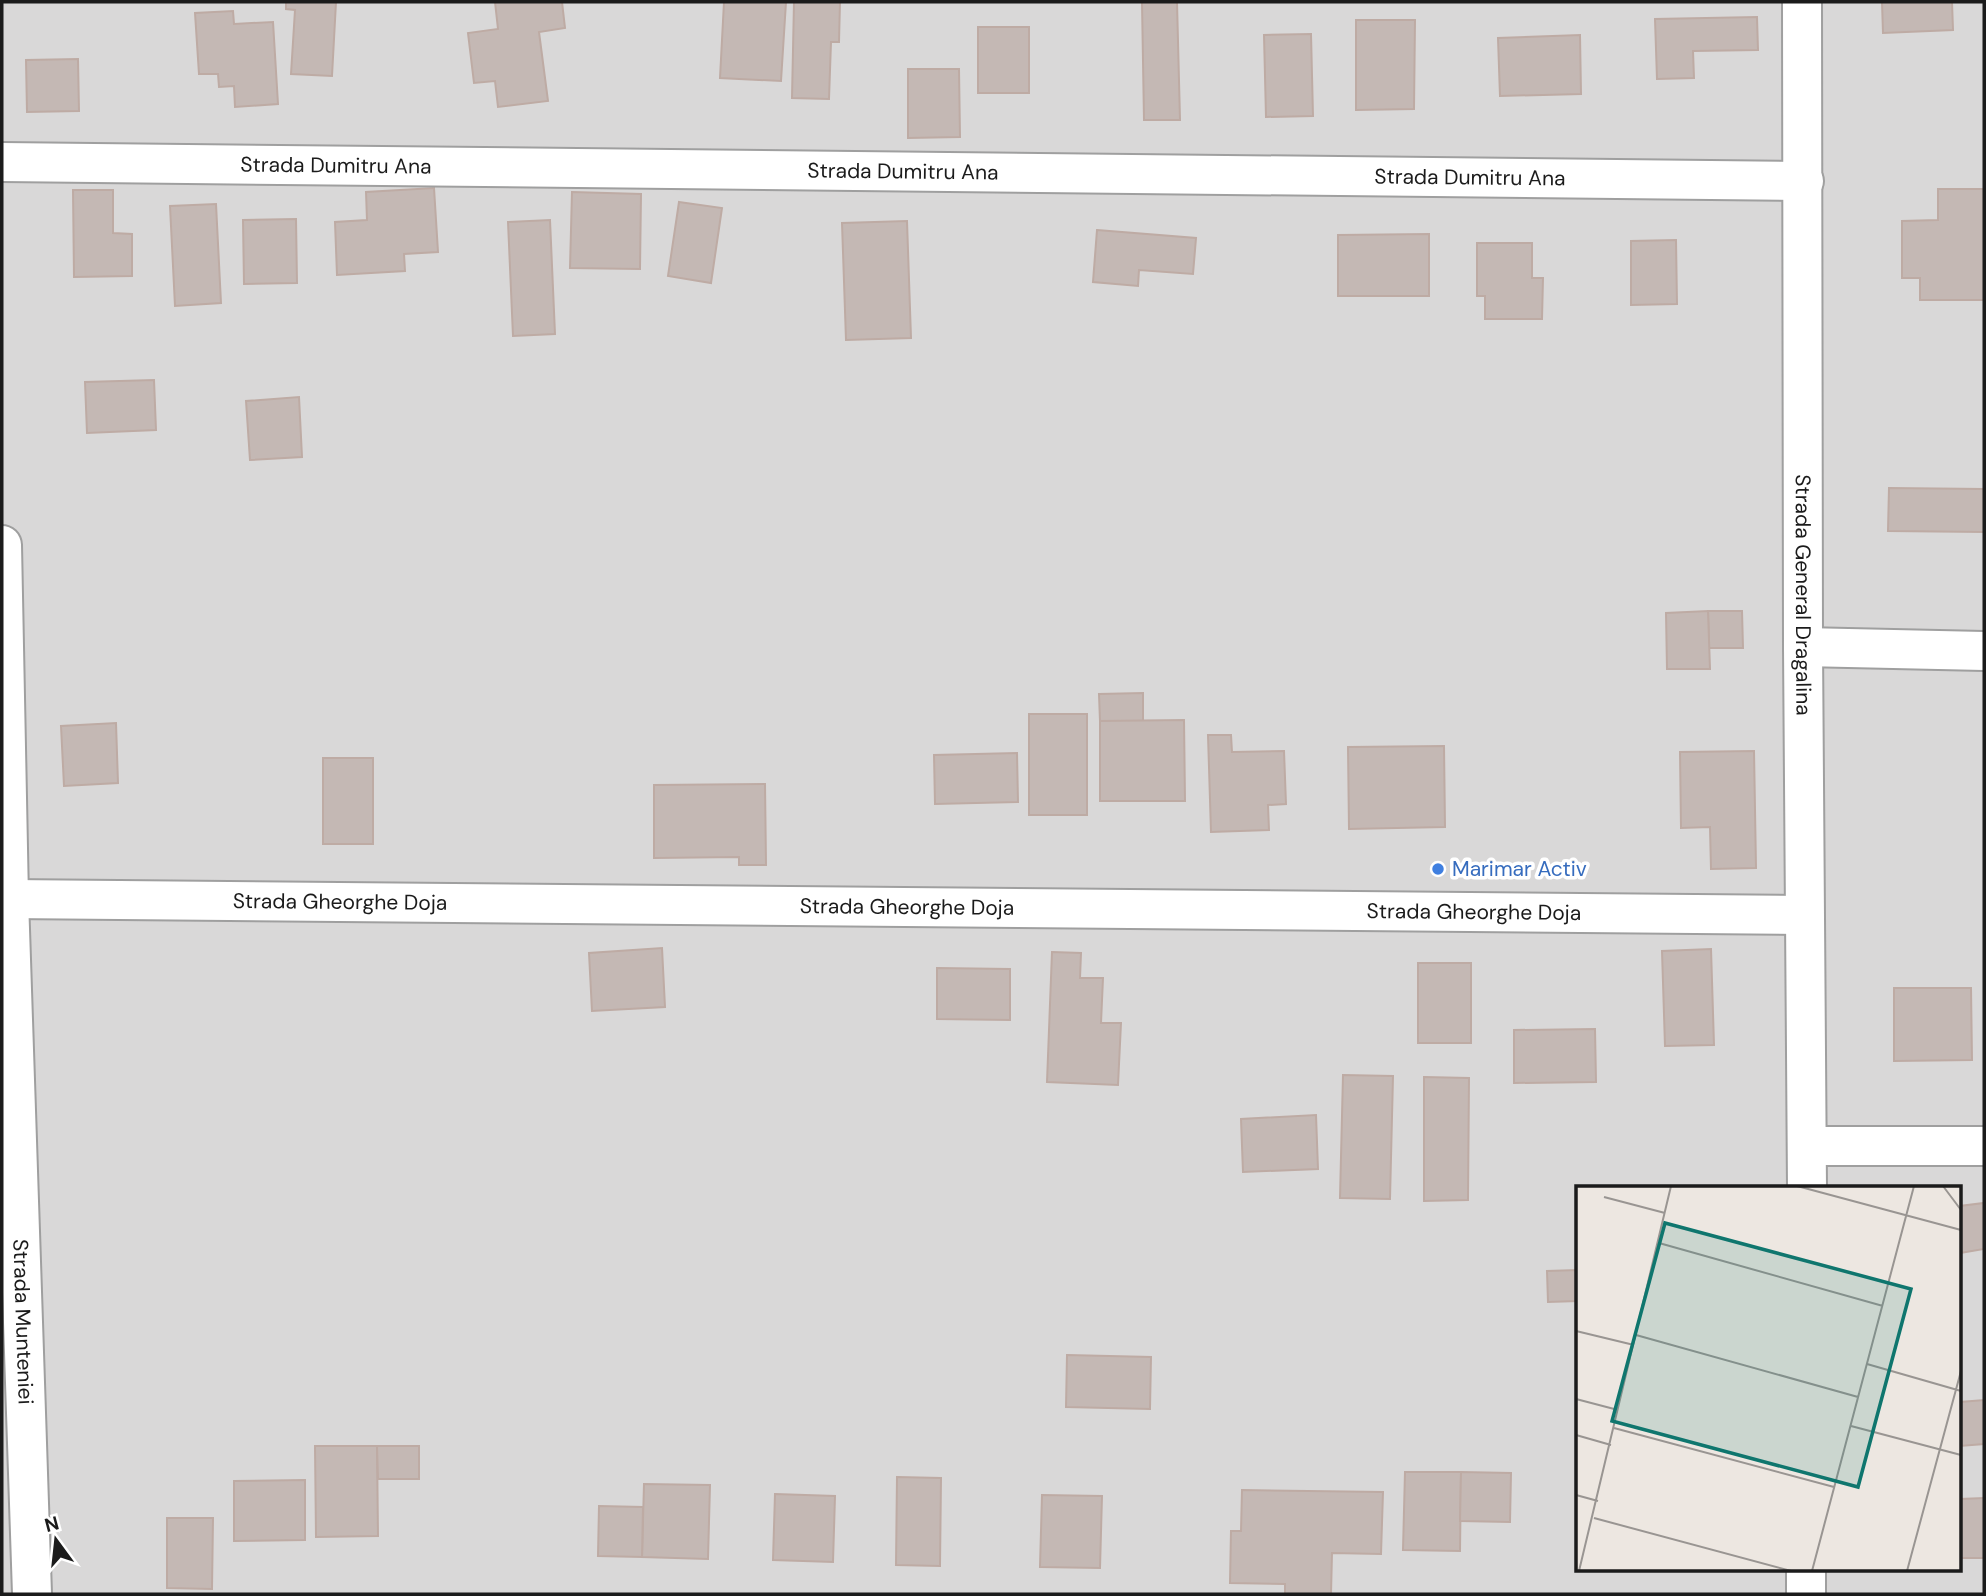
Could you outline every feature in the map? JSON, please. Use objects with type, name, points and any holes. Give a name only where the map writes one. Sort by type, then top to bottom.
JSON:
[{"type":"street","name":"Strada General Dragalina","points":[[1802,2],[1807,1186]]},
{"type":"street","name":"Strada Dumitru Ana","points":[[2,162],[1804,181]]},
{"type":"street","name":"Strada Munteniei","points":[[2,545],[16,1500],[32,1594]]},
{"type":"street","points":[[1803,648],[1984,651]]},
{"type":"street","name":"Strada Gheorghe Doja","points":[[9,899],[1804,915]]},
{"type":"street","points":[[1807,1146],[1984,1146]]},
{"type":"street","points":[[1806,1572],[1806,1594]]},
{"type":"shaded area","points":[[2,2],[1984,2],[1984,1594],[2,1594]]},
{"type":"building","points":[[286,2],[336,2],[332,76],[291,74],[295,10],[286,9]]},
{"type":"building","points":[[495,2],[562,2],[565,28],[539,32],[548,101],[498,107],[495,81],[474,83],[468,33],[498,29]]},
{"type":"building","points":[[724,2],[786,2],[781,81],[720,78]]},
{"type":"building","points":[[794,2],[840,2],[839,42],[831,42],[829,99],[792,98]]},
{"type":"building","points":[[1142,2],[1177,2],[1180,120],[1144,120]]},
{"type":"building","points":[[1882,2],[1952,2],[1953,30],[1883,33]]},
{"type":"building","points":[[233,11],[234,24],[273,22],[278,104],[235,107],[234,86],[219,87],[218,74],[199,74],[195,13]]},
{"type":"building","points":[[1757,17],[1758,50],[1693,51],[1694,78],[1657,79],[1655,19]]},
{"type":"building","points":[[1356,20],[1415,20],[1414,109],[1356,110]]},
{"type":"building","points":[[978,27],[1029,27],[1029,93],[978,93]]},
{"type":"building","points":[[1311,34],[1313,116],[1266,117],[1264,35]]},
{"type":"building","points":[[1580,35],[1581,94],[1500,96],[1498,38]]},
{"type":"building","points":[[78,59],[79,111],[27,112],[26,60]]},
{"type":"building","points":[[908,69],[959,69],[960,137],[908,138]]},
{"type":"building","points":[[434,188],[438,252],[404,254],[405,271],[337,275],[335,222],[367,220],[366,192]]},
{"type":"building","points":[[1938,189],[1984,189],[1984,300],[1920,300],[1920,278],[1902,278],[1902,221],[1938,220]]},
{"type":"building","points":[[73,190],[113,190],[113,233],[132,234],[132,276],[74,277]]},
{"type":"building","points":[[572,192],[641,194],[640,269],[570,268]]},
{"type":"building","points":[[679,202],[722,208],[711,283],[668,276]]},
{"type":"building","points":[[216,204],[221,303],[175,306],[170,206]]},
{"type":"building","points":[[296,219],[297,283],[244,284],[243,220]]},
{"type":"building","points":[[550,220],[555,334],[513,336],[508,222]]},
{"type":"building","points":[[907,221],[911,338],[846,340],[842,223]]},
{"type":"building","points":[[1097,230],[1196,238],[1193,274],[1139,270],[1138,286],[1093,282]]},
{"type":"building","points":[[1429,234],[1429,296],[1338,296],[1338,235]]},
{"type":"building","points":[[1676,240],[1677,304],[1631,305],[1631,241]]},
{"type":"building","points":[[1477,243],[1532,243],[1532,278],[1543,278],[1542,319],[1485,319],[1485,296],[1477,296]]},
{"type":"building","points":[[154,380],[156,430],[87,433],[85,382]]},
{"type":"building","points":[[299,397],[302,457],[250,460],[246,401]]},
{"type":"building","points":[[1889,488],[1984,489],[1984,532],[1888,531]]},
{"type":"building","points":[[1708,611],[1742,611],[1743,648],[1709,648]]},
{"type":"building","points":[[1708,611],[1710,669],[1667,669],[1666,613]]},
{"type":"building","points":[[1143,693],[1143,721],[1100,721],[1099,694]]},
{"type":"building","points":[[1029,714],[1087,714],[1087,815],[1029,815]]},
{"type":"building","points":[[1184,720],[1185,801],[1100,801],[1100,721]]},
{"type":"building","points":[[116,723],[118,783],[64,786],[61,726]]},
{"type":"building","points":[[1208,735],[1231,735],[1232,752],[1284,751],[1286,804],[1268,805],[1269,830],[1211,832]]},
{"type":"building","points":[[1444,746],[1445,827],[1349,829],[1348,747]]},
{"type":"building","points":[[1754,751],[1756,868],[1711,869],[1710,827],[1681,828],[1680,752]]},
{"type":"building","points":[[1017,753],[1018,802],[935,804],[934,755]]},
{"type":"building","points":[[323,758],[373,758],[373,844],[323,844]]},
{"type":"building","points":[[765,784],[766,865],[739,865],[739,857],[654,858],[654,785]]},
{"type":"building","points":[[662,948],[665,1007],[592,1011],[589,953]]},
{"type":"building","points":[[1711,949],[1714,1045],[1665,1046],[1662,951]]},
{"type":"building","points":[[1052,952],[1081,953],[1080,978],[1103,978],[1101,1023],[1121,1023],[1118,1085],[1047,1082]]},
{"type":"building","points":[[1418,963],[1471,963],[1471,1043],[1418,1043]]},
{"type":"building","points":[[937,968],[1010,969],[1010,1020],[937,1019]]},
{"type":"building","points":[[1894,988],[1971,988],[1972,1060],[1894,1061]]},
{"type":"building","points":[[1595,1029],[1596,1082],[1514,1083],[1514,1030]]},
{"type":"building","points":[[1343,1075],[1393,1076],[1390,1199],[1340,1198]]},
{"type":"building","points":[[1424,1077],[1469,1078],[1468,1200],[1424,1201]]},
{"type":"building","points":[[1316,1115],[1318,1169],[1243,1172],[1241,1119]]},
{"type":"building","points":[[1984,1203],[1984,1249],[1962,1253],[1962,1206]]},
{"type":"building","points":[[1576,1270],[1576,1301],[1548,1302],[1547,1271]]},
{"type":"building","points":[[1067,1355],[1151,1357],[1150,1409],[1066,1407]]},
{"type":"building","points":[[1984,1400],[1984,1444],[1962,1446],[1962,1402]]},
{"type":"building","points":[[315,1446],[377,1446],[378,1536],[316,1537]]},
{"type":"building","points":[[377,1446],[419,1446],[419,1479],[378,1479]]},
{"type":"building","points":[[1405,1472],[1461,1472],[1460,1551],[1403,1550]]},
{"type":"building","points":[[1461,1472],[1511,1473],[1510,1522],[1460,1521]]},
{"type":"building","points":[[897,1477],[941,1478],[940,1566],[896,1565]]},
{"type":"building","points":[[305,1480],[305,1540],[234,1541],[234,1481]]},
{"type":"building","points":[[644,1484],[710,1485],[708,1559],[642,1557]]},
{"type":"building","points":[[1242,1490],[1383,1492],[1381,1554],[1332,1553],[1331,1594],[1285,1594],[1285,1584],[1230,1583],[1231,1531],[1241,1531]]},
{"type":"building","points":[[775,1494],[835,1496],[833,1562],[773,1560]]},
{"type":"building","points":[[1042,1495],[1102,1496],[1100,1568],[1040,1567]]},
{"type":"building","points":[[1984,1498],[1984,1558],[1962,1558],[1962,1499]]},
{"type":"building","points":[[599,1506],[643,1507],[642,1557],[598,1556]]},
{"type":"building","points":[[167,1518],[213,1518],[212,1589],[167,1588]]},
{"type":"place","name":"Marimar Activ","points":[[1438,869]]}]
